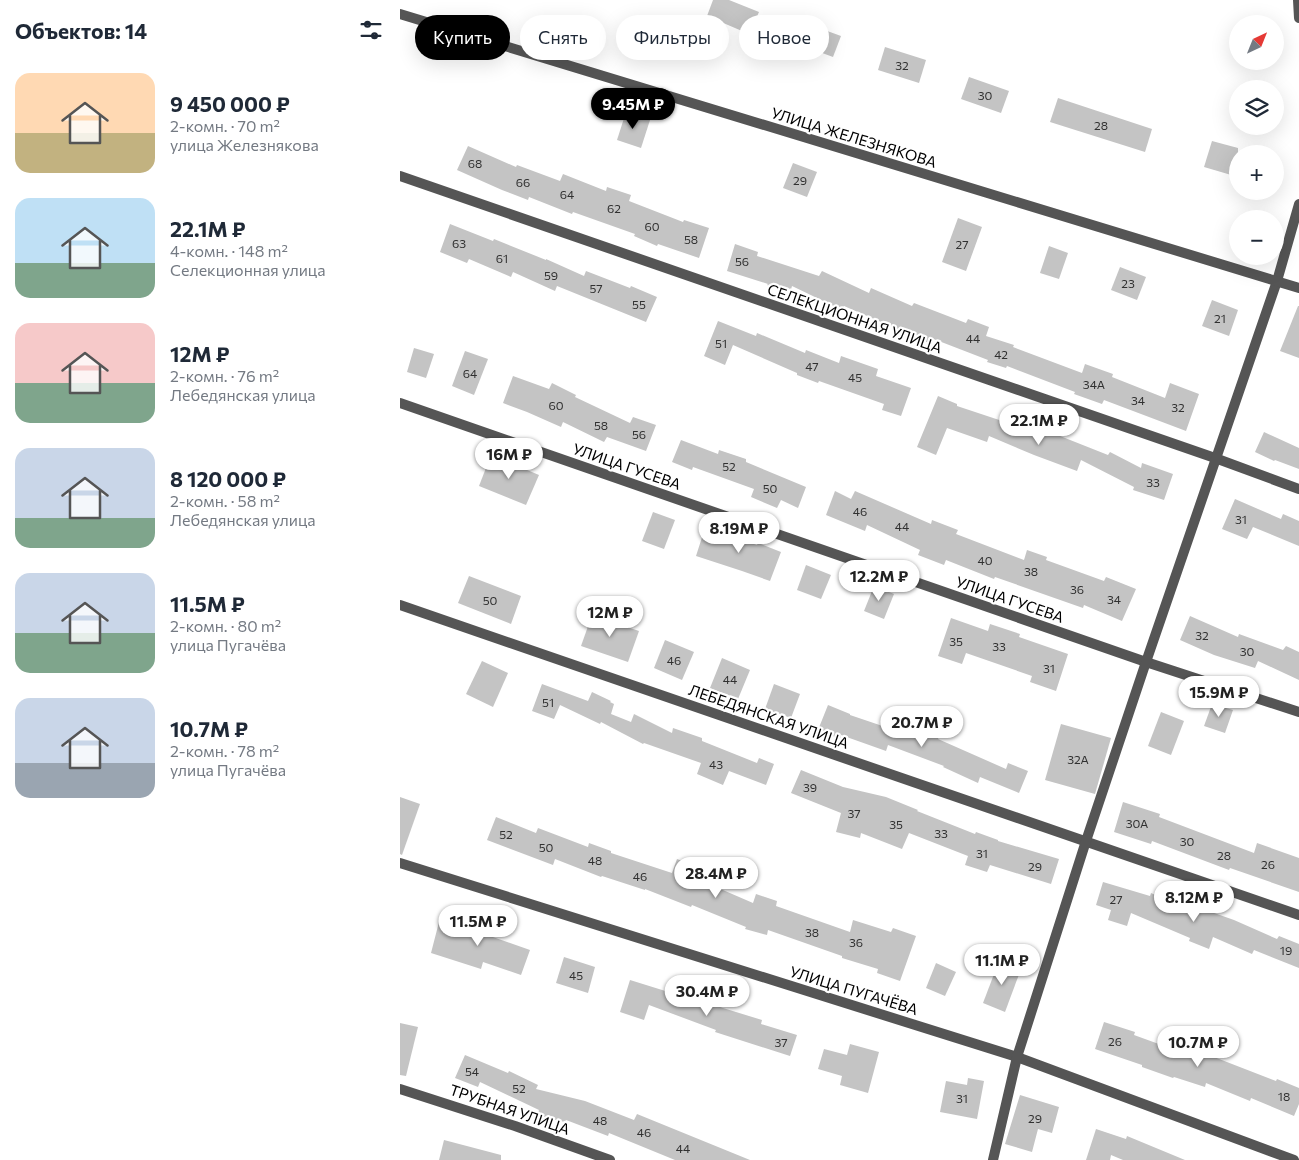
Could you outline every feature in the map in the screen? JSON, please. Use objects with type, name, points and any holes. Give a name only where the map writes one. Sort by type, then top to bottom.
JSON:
[{"type":"street","points":[[1298,0],[1299,18]]},
{"type":"street","name":"УЛИЦА ЖЕЛЕЗНЯКОВА","points":[[400,14],[1299,288]]},
{"type":"street","name":"СЕЛЕКЦИОННАЯ УЛИЦА","points":[[400,176],[1215,458],[1299,489]]},
{"type":"street","points":[[993,1160],[1017,1057],[1086,841],[1215,458],[1277,281],[1299,204]]},
{"type":"street","name":"УЛИЦА ГУСЕВА","points":[[400,403],[1146,662],[1299,712]]},
{"type":"street","name":"ЛЕБЕДЯНСКАЯ УЛИЦА","points":[[400,605],[1299,914]]},
{"type":"street","name":"УЛИЦА ПУГАЧЁВА","points":[[400,863],[1017,1057],[1294,1160]]},
{"type":"street","name":"ТРУБНАЯ УЛИЦА","points":[[400,1089],[515,1126],[610,1160]]},
{"type":"building","points":[[713,0],[729,0],[759,12],[758,15],[739,15],[739,30],[729,25],[729,15],[707,15]]},
{"type":"building","points":[[829,32],[841,36],[833,57],[829,56]]},
{"type":"building","points":[[885,47],[926,60],[919,83],[878,70]]},
{"type":"building","points":[[969,77],[1009,91],[1001,113],[961,99]]},
{"type":"building","points":[[1058,98],[1152,129],[1145,152],[1050,122]]},
{"type":"building","points":[[626,112],[650,120],[641,148],[617,140]]},
{"type":"building","points":[[1212,141],[1229,146],[1229,174],[1204,167]]},
{"type":"building","points":[[468,146],[516,167],[517,165],[560,181],[563,174],[606,191],[607,187],[631,195],[629,201],[683,222],[684,220],[709,228],[699,258],[658,244],[657,246],[634,236],[635,234],[573,212],[572,214],[529,197],[528,200],[457,170]]},
{"type":"building","points":[[793,163],[817,172],[807,197],[783,188]]},
{"type":"building","points":[[958,218],[982,227],[966,271],[942,262]]},
{"type":"building","points":[[450,224],[546,259],[584,276],[586,271],[657,297],[646,322],[557,286],[555,291],[513,272],[511,277],[469,259],[467,263],[440,252]]},
{"type":"building","points":[[735,244],[758,252],[757,256],[819,276],[822,271],[869,293],[871,288],[912,306],[914,303],[966,323],[968,319],[989,327],[986,336],[1014,345],[1013,347],[1082,373],[1085,364],[1113,374],[1112,377],[1165,398],[1170,383],[1199,394],[1186,431],[1104,400],[1102,404],[1074,394],[1075,392],[1007,366],[1006,368],[987,362],[988,360],[931,338],[929,343],[902,333],[902,331],[844,306],[842,310],[792,286],[790,293],[727,271]]},
{"type":"building","points":[[1049,246],[1068,253],[1059,279],[1040,273]]},
{"type":"building","points":[[1120,267],[1146,277],[1137,300],[1111,290]]},
{"type":"building","points":[[1212,300],[1238,310],[1229,336],[1202,326]]},
{"type":"building","points":[[1299,306],[1299,358],[1280,351]]},
{"type":"building","points":[[718,321],[756,336],[757,333],[805,353],[806,350],[839,363],[841,356],[878,369],[876,376],[911,388],[901,416],[882,410],[884,404],[797,375],[797,373],[733,345],[725,365],[704,356]]},
{"type":"building","points":[[414,348],[434,354],[426,378],[407,372]]},
{"type":"building","points":[[465,351],[488,359],[474,395],[452,386]]},
{"type":"building","points":[[513,376],[549,389],[552,383],[576,395],[575,397],[630,423],[633,417],[656,425],[646,451],[607,437],[604,442],[563,422],[561,427],[503,403]]},
{"type":"building","points":[[938,396],[957,404],[957,406],[1020,427],[1023,421],[1108,455],[1110,452],[1141,468],[1142,463],[1173,474],[1164,500],[1133,490],[1134,487],[1081,460],[1077,471],[989,436],[987,442],[947,428],[936,455],[917,447]]},
{"type":"building","points":[[1264,432],[1299,448],[1299,469],[1274,461],[1255,452]]},
{"type":"building","points":[[681,440],[718,454],[719,450],[746,459],[746,462],[806,487],[798,508],[781,500],[777,508],[751,497],[754,489],[693,467],[692,470],[672,462]]},
{"type":"building","points":[[491,455],[539,475],[526,505],[479,486]]},
{"type":"building","points":[[835,491],[851,499],[855,491],[931,524],[932,520],[958,530],[956,534],[1024,560],[1027,550],[1047,557],[1046,560],[1104,581],[1106,577],[1136,589],[1122,621],[1084,605],[1083,608],[995,577],[994,579],[946,560],[944,565],[918,555],[920,550],[867,525],[865,531],[826,515]]},
{"type":"building","points":[[1235,499],[1281,519],[1283,514],[1299,521],[1299,546],[1253,527],[1247,539],[1222,529]]},
{"type":"building","points":[[653,512],[675,520],[664,549],[642,541]]},
{"type":"building","points":[[705,528],[757,545],[758,543],[781,552],[770,581],[696,556]]},
{"type":"building","points":[[806,565],[831,575],[821,599],[797,590]]},
{"type":"building","points":[[469,576],[521,596],[511,624],[458,603]]},
{"type":"building","points":[[874,586],[894,594],[884,619],[864,611]]},
{"type":"building","points":[[592,615],[639,631],[628,662],[581,646]]},
{"type":"building","points":[[1190,616],[1238,637],[1239,634],[1283,650],[1286,646],[1299,652],[1299,680],[1258,661],[1255,668],[1214,655],[1180,640]]},
{"type":"building","points":[[951,618],[988,631],[990,624],[1020,634],[1019,637],[1068,654],[1056,691],[1030,682],[1032,676],[966,653],[962,664],[938,656]]},
{"type":"building","points":[[665,640],[694,652],[682,680],[654,668]]},
{"type":"building","points":[[722,658],[750,670],[738,699],[710,688]]},
{"type":"building","points":[[482,661],[508,673],[493,707],[466,694]]},
{"type":"building","points":[[542,684],[588,701],[592,692],[614,704],[611,714],[631,722],[634,714],[672,733],[673,728],[702,738],[702,741],[757,763],[759,758],[774,764],[766,785],[729,771],[723,785],[697,774],[701,763],[643,744],[601,722],[600,724],[560,705],[554,719],[532,711]]},
{"type":"building","points":[[774,684],[800,694],[791,718],[765,709]]},
{"type":"building","points":[[1212,704],[1233,710],[1225,733],[1204,726]]},
{"type":"building","points":[[828,705],[850,715],[912,736],[917,723],[941,732],[938,739],[1006,769],[1008,763],[1028,771],[1019,793],[980,777],[978,783],[944,766],[888,745],[886,751],[841,735],[840,739],[818,730]]},
{"type":"building","points":[[1161,712],[1184,721],[1171,755],[1148,746]]},
{"type":"building","points":[[1061,724],[1111,738],[1095,794],[1045,780]]},
{"type":"building","points":[[801,770],[843,787],[886,797],[975,834],[976,832],[998,841],[1059,859],[1051,884],[990,865],[987,872],[965,865],[968,856],[909,833],[902,849],[861,833],[860,838],[836,832],[841,813],[791,793]]},
{"type":"building","points":[[400,797],[420,804],[402,855],[400,854]]},
{"type":"building","points":[[1123,802],[1160,814],[1159,817],[1254,853],[1257,843],[1299,858],[1299,892],[1230,868],[1229,870],[1152,841],[1151,844],[1114,832]]},
{"type":"building","points":[[496,817],[536,833],[538,828],[588,847],[589,843],[611,851],[611,853],[672,873],[677,859],[706,870],[702,881],[753,903],[756,894],[777,901],[776,906],[850,932],[853,920],[891,932],[893,928],[916,936],[900,981],[877,973],[878,969],[842,958],[842,956],[768,930],[767,935],[745,929],[746,927],[692,905],[691,907],[645,889],[601,877],[555,859],[553,865],[487,840]]},
{"type":"building","points":[[1103,882],[1150,896],[1151,893],[1198,914],[1200,908],[1234,920],[1277,939],[1279,936],[1299,944],[1299,968],[1254,950],[1252,954],[1213,937],[1209,949],[1189,941],[1190,938],[1131,913],[1127,926],[1108,920],[1111,910],[1096,905]]},
{"type":"building","points":[[470,919],[492,928],[490,936],[530,950],[521,975],[483,962],[481,969],[431,953],[439,922],[468,928]]},
{"type":"building","points":[[564,957],[595,967],[588,993],[556,983]]},
{"type":"building","points":[[999,961],[1021,969],[1005,1012],[983,1003]]},
{"type":"building","points":[[936,963],[956,972],[945,996],[926,988]]},
{"type":"building","points":[[630,980],[675,994],[676,991],[762,1020],[761,1024],[797,1035],[790,1056],[715,1032],[716,1030],[649,1005],[644,1020],[620,1012]]},
{"type":"building","points":[[1104,1022],[1135,1032],[1134,1035],[1189,1055],[1193,1041],[1217,1048],[1214,1057],[1299,1088],[1299,1104],[1294,1116],[1251,1098],[1250,1101],[1206,1083],[1205,1087],[1173,1078],[1095,1049]]},
{"type":"building","points":[[400,1023],[418,1027],[406,1076],[400,1075]]},
{"type":"building","points":[[850,1044],[879,1052],[868,1093],[840,1085],[842,1076],[818,1069],[824,1049],[847,1055]]},
{"type":"building","points":[[465,1055],[508,1073],[509,1071],[538,1085],[536,1089],[585,1101],[634,1120],[637,1114],[750,1160],[675,1160],[609,1133],[608,1136],[566,1120],[565,1122],[537,1116],[539,1110],[480,1082],[478,1087],[455,1078]]},
{"type":"building","points":[[968,1078],[984,1081],[977,1119],[940,1112],[946,1081],[967,1085]]},
{"type":"building","points":[[1020,1095],[1059,1107],[1052,1133],[1038,1129],[1032,1152],[1005,1144]]},
{"type":"building","points":[[1096,1129],[1126,1139],[1127,1136],[1185,1160],[1123,1160],[1111,1155],[1110,1160],[1086,1160]]},
{"type":"building","points":[[444,1140],[501,1155],[501,1160],[439,1160]]}]
